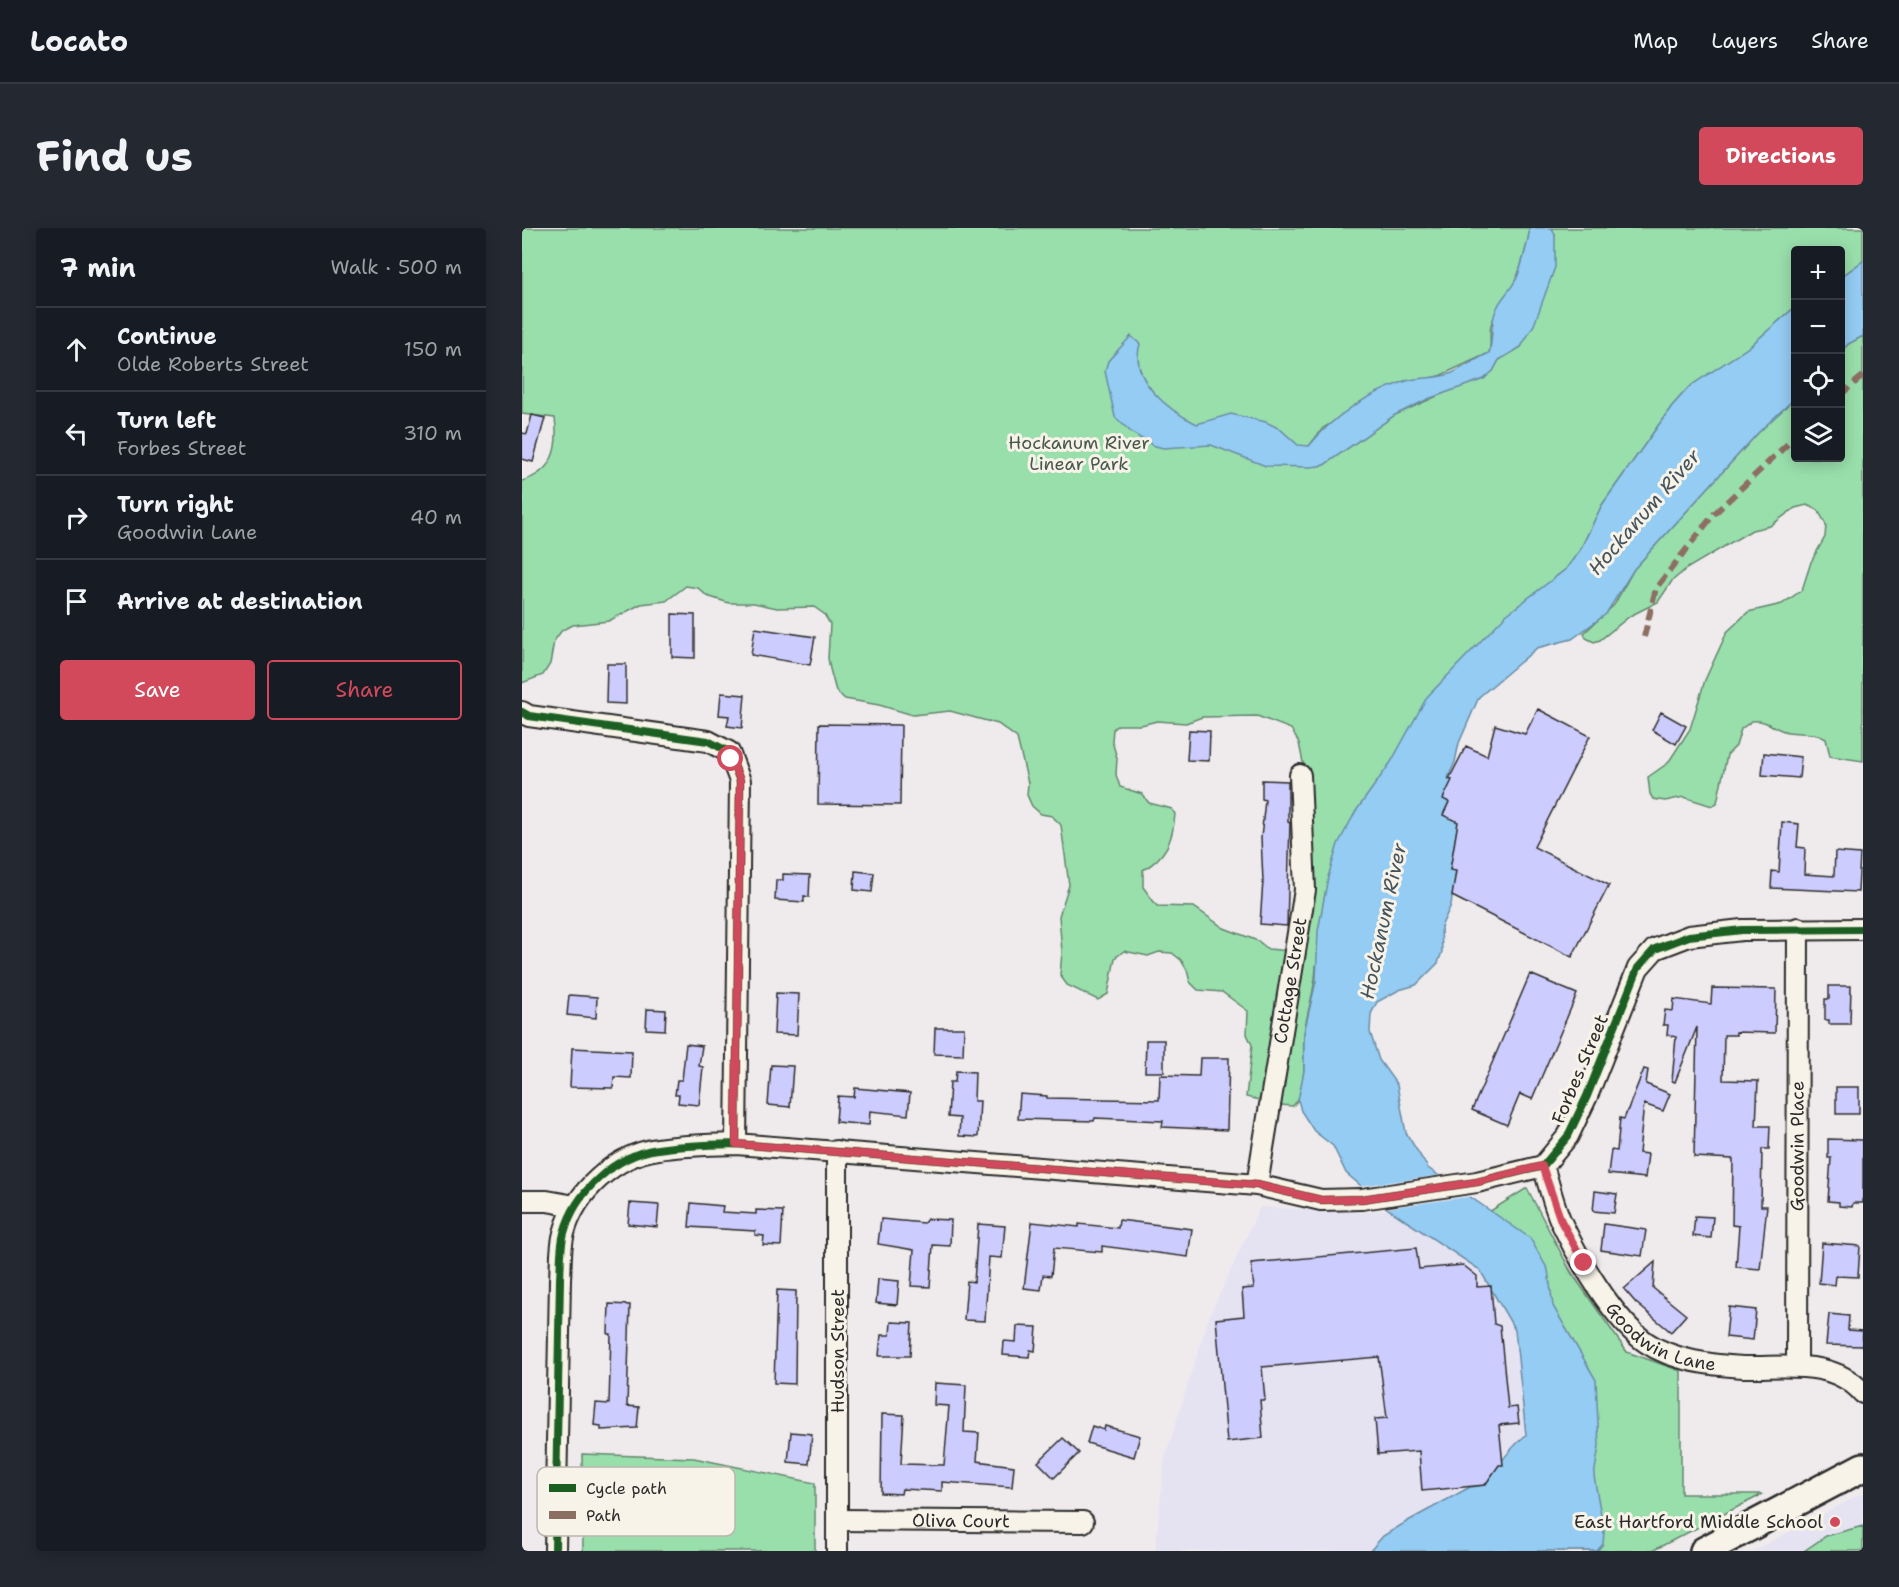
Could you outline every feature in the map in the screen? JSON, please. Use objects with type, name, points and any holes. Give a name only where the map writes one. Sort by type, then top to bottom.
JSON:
[{"type":"main road","points":[[1704,1551],[1863,1467]]},
{"type":"street","points":[[522,712],[529,716],[708,741],[729,752],[740,780],[736,1144]]},
{"type":"street","name":"Cottage Street","points":[[1257,1185],[1305,890],[1300,775]]},
{"type":"street","points":[[1798,928],[1863,929]]},
{"type":"street","name":"Forbes Street","points":[[1542,1166],[1568,1136],[1587,1096],[1638,968],[1655,949],[1689,936],[1798,928]]},
{"type":"street","name":"Goodwin Place","points":[[1797,1365],[1798,928]]},
{"type":"street","points":[[557,1467],[563,1234],[575,1206],[595,1181],[622,1161],[656,1149],[736,1144],[837,1151],[1257,1185],[1321,1200],[1373,1197],[1464,1184],[1542,1166]]},
{"type":"street","name":"Hudson Street","points":[[837,1151],[837,1551]]},
{"type":"street","name":"Goodwin Lane","points":[[1542,1166],[1561,1221],[1584,1263],[1624,1324],[1648,1344],[1688,1361],[1743,1367],[1797,1365],[1832,1371],[1854,1383],[1863,1393]]},
{"type":"street","points":[[522,1201],[547,1201],[575,1206]]},
{"type":"street","name":"Oliva Court","points":[[838,1520],[1083,1522]]},
{"type":"street","points":[[555,1536],[555,1551]]},
{"type":"shaded area","points":[[1260,1207],[1363,1213],[1388,1209],[1480,1270],[1515,1330],[1526,1435],[1519,1444],[1502,1457],[1485,1485],[1470,1487],[1408,1521],[1383,1536],[1370,1551],[1155,1551],[1165,1458],[1209,1317]]},
{"type":"shaded area","name":"East Hartford Middle School","points":[[1863,1493],[1863,1551],[1753,1551]]},
{"type":"green space","name":"Hockanum River Linear Park","points":[[522,228],[1529,228],[1527,245],[1517,277],[1491,326],[1489,353],[1435,378],[1404,381],[1323,428],[1309,446],[1324,465],[1395,415],[1493,371],[1499,360],[1521,347],[1555,235],[1552,228],[1863,228],[1863,261],[1845,274],[1845,246],[1791,246],[1791,310],[1749,347],[1689,387],[1672,406],[1602,505],[1580,550],[1566,569],[1554,578],[1507,643],[1316,965],[1315,983],[1304,1034],[1303,1082],[1298,1099],[1293,1106],[1246,1097],[1252,1045],[1247,1034],[1248,1011],[1222,992],[1198,990],[1190,982],[1181,960],[1172,953],[1159,952],[1148,956],[1124,951],[1115,958],[1108,994],[1098,1000],[1067,985],[1060,975],[1062,952],[1059,916],[1069,885],[1061,825],[1052,816],[1041,814],[1032,806],[1027,795],[1028,783],[1017,738],[998,724],[950,711],[913,715],[879,705],[845,699],[836,691],[830,669],[828,658],[830,624],[824,614],[814,607],[777,608],[754,603],[729,603],[707,596],[698,588],[686,586],[666,601],[641,604],[609,621],[573,625],[562,630],[554,641],[550,664],[543,675],[522,683],[522,481],[541,472],[552,458],[556,440],[555,418],[522,414]],"holes":[[[1257,716],[1291,729],[1299,743],[1312,806],[1309,879],[1291,951],[1268,949],[1258,941],[1224,928],[1194,907],[1157,906],[1143,887],[1143,870],[1151,865],[1167,847],[1175,814],[1172,809],[1149,803],[1142,794],[1120,787],[1116,775],[1117,758],[1112,741],[1113,729],[1118,725],[1141,725],[1157,721],[1186,723],[1202,717]]]},
{"type":"green space","points":[[1863,336],[1863,761],[1830,756],[1826,739],[1821,736],[1788,732],[1767,723],[1752,721],[1741,729],[1736,746],[1727,755],[1717,803],[1712,806],[1684,797],[1665,801],[1653,799],[1650,794],[1648,777],[1668,763],[1690,729],[1705,680],[1727,632],[1748,612],[1782,604],[1802,590],[1811,562],[1825,537],[1826,525],[1818,510],[1807,505],[1795,508],[1770,526],[1752,530],[1686,569],[1672,581],[1658,602],[1630,616],[1600,640],[1594,642],[1586,638],[1584,633],[1614,605],[1634,569],[1758,433],[1791,402],[1791,462],[1845,462],[1845,347]]},
{"type":"green space","points":[[1527,1188],[1571,1272],[1627,1352],[1681,1371],[1681,1494],[1763,1494],[1652,1551],[1509,1551],[1562,1411],[1463,1228]]},
{"type":"green space","points":[[582,1454],[694,1458],[815,1483],[815,1551],[583,1551],[583,1536],[735,1536],[735,1467],[582,1467]]},
{"type":"green space","points":[[1863,1526],[1863,1551],[1804,1551],[1826,1536]]},
{"type":"water","points":[[1529,228],[1552,228],[1555,235],[1555,267],[1534,325],[1521,347],[1499,360],[1493,371],[1484,379],[1428,399],[1395,415],[1324,465],[1266,466],[1211,445],[1163,448],[1152,445],[1132,433],[1115,417],[1105,371],[1108,361],[1131,336],[1140,344],[1138,357],[1140,370],[1146,381],[1163,402],[1174,411],[1197,424],[1231,414],[1266,422],[1280,429],[1298,445],[1309,446],[1339,416],[1376,393],[1409,380],[1440,377],[1452,373],[1489,353],[1495,314],[1517,277],[1527,246]]},
{"type":"water","points":[[1863,261],[1863,336],[1845,347],[1845,300],[1845,274]]},
{"type":"water","name":"Hockanum River","points":[[1791,310],[1791,402],[1758,433],[1634,569],[1606,614],[1572,639],[1537,648],[1479,697],[1459,743],[1455,762],[1448,778],[1452,780],[1449,802],[1443,815],[1458,822],[1450,870],[1456,871],[1451,905],[1441,927],[1442,952],[1438,963],[1416,985],[1399,990],[1377,1002],[1371,1014],[1370,1032],[1379,1060],[1397,1085],[1406,1133],[1428,1168],[1530,1238],[1548,1270],[1553,1306],[1596,1380],[1599,1446],[1594,1476],[1604,1532],[1603,1544],[1597,1551],[1370,1551],[1383,1536],[1408,1521],[1470,1487],[1485,1485],[1504,1458],[1526,1435],[1515,1330],[1480,1270],[1388,1209],[1346,1173],[1333,1146],[1314,1131],[1301,1111],[1298,1100],[1304,1071],[1304,1033],[1316,981],[1318,931],[1328,877],[1338,844],[1356,811],[1391,762],[1427,697],[1506,615],[1566,569],[1580,550],[1602,505],[1672,406],[1689,387],[1749,347]]},
{"type":"pier","points":[[1441,1175],[1474,1196],[1387,1208],[1359,1186]]},
{"type":"building","points":[[532,415],[545,418],[533,462],[522,459],[522,433],[527,434]]},
{"type":"building","points":[[672,614],[695,615],[695,658],[672,657]]},
{"type":"building","points":[[755,628],[815,637],[810,665],[751,655]]},
{"type":"building","points":[[607,664],[626,664],[626,704],[606,703]]},
{"type":"building","points":[[721,693],[745,695],[742,728],[727,726],[729,716],[719,715]]},
{"type":"building","points":[[1538,709],[1590,736],[1534,847],[1609,885],[1572,957],[1452,896],[1456,871],[1450,870],[1458,822],[1443,815],[1449,802],[1443,799],[1452,780],[1449,779],[1466,746],[1487,756],[1495,725],[1525,734]]},
{"type":"building","points":[[1661,712],[1686,726],[1676,744],[1652,730]]},
{"type":"building","points":[[819,724],[901,725],[900,805],[818,804]]},
{"type":"building","points":[[1189,730],[1210,731],[1209,761],[1187,760]]},
{"type":"building","points":[[1764,753],[1801,757],[1799,778],[1762,775]]},
{"type":"building","points":[[1262,780],[1288,781],[1288,822],[1290,823],[1287,926],[1260,924],[1263,881],[1261,838],[1265,800],[1262,799]]},
{"type":"building","points":[[1782,822],[1799,824],[1797,847],[1805,848],[1804,874],[1834,876],[1835,852],[1860,854],[1858,892],[1771,888],[1772,871],[1779,872]]},
{"type":"building","points":[[855,871],[874,873],[872,892],[854,890]]},
{"type":"building","points":[[783,874],[810,875],[809,897],[804,896],[804,902],[775,900],[776,880],[783,880]]},
{"type":"building","points":[[1530,974],[1577,994],[1532,1099],[1520,1094],[1507,1125],[1472,1110]]},
{"type":"building","points":[[1829,986],[1851,986],[1850,1024],[1829,1024],[1829,1020],[1825,1020],[1825,999],[1829,999]]},
{"type":"building","points":[[1712,988],[1776,989],[1775,1033],[1736,1032],[1736,1035],[1724,1035],[1723,1080],[1758,1081],[1756,1126],[1770,1126],[1769,1149],[1762,1149],[1761,1206],[1767,1206],[1760,1269],[1736,1267],[1739,1226],[1732,1225],[1733,1159],[1694,1157],[1697,1027],[1675,1082],[1672,1081],[1676,1037],[1667,1035],[1668,1025],[1663,1025],[1665,1010],[1673,1011],[1674,999],[1711,1004]]},
{"type":"building","points":[[776,993],[799,994],[797,1035],[774,1034]]},
{"type":"building","points":[[569,995],[597,997],[596,1018],[567,1015]]},
{"type":"building","points":[[647,1009],[666,1010],[665,1030],[646,1029]]},
{"type":"building","points":[[935,1028],[964,1028],[963,1055],[934,1054]]},
{"type":"building","points":[[1146,1040],[1164,1040],[1164,1072],[1145,1072]]},
{"type":"building","points":[[686,1044],[702,1046],[699,1066],[703,1067],[699,1105],[678,1103],[679,1095],[675,1095],[677,1080],[682,1080]]},
{"type":"building","points":[[572,1048],[632,1051],[631,1078],[614,1077],[613,1088],[570,1087]]},
{"type":"building","points":[[1200,1058],[1229,1058],[1227,1130],[1162,1127],[1163,1121],[1095,1118],[1094,1121],[1018,1119],[1020,1094],[1047,1096],[1047,1098],[1159,1100],[1160,1075],[1199,1076]]},
{"type":"building","points":[[771,1065],[793,1066],[790,1107],[768,1105]]},
{"type":"building","points":[[1644,1069],[1648,1070],[1646,1084],[1670,1094],[1663,1111],[1644,1104],[1639,1153],[1648,1154],[1645,1178],[1608,1174],[1611,1150],[1617,1151],[1620,1118],[1624,1119]]},
{"type":"building","points":[[956,1071],[975,1072],[974,1101],[980,1101],[978,1137],[959,1136],[960,1118],[948,1117],[950,1082],[955,1082]]},
{"type":"building","points":[[1836,1087],[1859,1087],[1859,1114],[1836,1114]]},
{"type":"building","points":[[855,1088],[910,1093],[908,1115],[870,1111],[869,1125],[836,1122],[838,1096],[854,1097]]},
{"type":"building","points":[[1828,1139],[1863,1140],[1863,1203],[1853,1203],[1852,1207],[1839,1206],[1839,1202],[1828,1201],[1831,1158],[1828,1158]]},
{"type":"building","points":[[1595,1191],[1617,1194],[1614,1213],[1593,1211]]},
{"type":"building","points":[[630,1203],[659,1205],[657,1227],[628,1224]]},
{"type":"building","points":[[691,1203],[723,1206],[722,1212],[756,1214],[756,1210],[783,1211],[781,1246],[763,1245],[764,1236],[755,1235],[755,1231],[689,1227]]},
{"type":"building","points":[[1695,1216],[1713,1217],[1711,1238],[1693,1236]]},
{"type":"building","points":[[881,1219],[924,1223],[927,1219],[951,1220],[950,1246],[933,1245],[930,1287],[911,1286],[914,1250],[878,1244]]},
{"type":"building","points":[[1119,1220],[1192,1229],[1188,1257],[1102,1246],[1102,1252],[1054,1248],[1051,1276],[1043,1275],[1041,1290],[1024,1288],[1032,1222],[1118,1228]]},
{"type":"building","points":[[978,1224],[1005,1226],[1002,1258],[989,1257],[985,1321],[964,1320],[967,1281],[974,1282]]},
{"type":"building","points":[[1604,1224],[1646,1230],[1642,1256],[1601,1250]]},
{"type":"building","points":[[1822,1243],[1860,1246],[1858,1277],[1836,1276],[1835,1285],[1819,1283]]},
{"type":"building","points":[[1416,1248],[1419,1269],[1463,1265],[1477,1276],[1477,1287],[1491,1286],[1494,1324],[1500,1326],[1508,1408],[1517,1407],[1519,1423],[1499,1425],[1503,1465],[1499,1465],[1485,1485],[1422,1491],[1419,1451],[1378,1454],[1375,1419],[1387,1418],[1379,1357],[1262,1367],[1265,1400],[1260,1400],[1263,1438],[1227,1442],[1216,1319],[1244,1316],[1242,1289],[1254,1288],[1251,1263]]},
{"type":"building","points":[[1655,1262],[1653,1288],[1686,1315],[1671,1332],[1636,1303],[1624,1289]]},
{"type":"building","points":[[878,1279],[899,1281],[897,1305],[876,1303]]},
{"type":"building","points":[[777,1290],[796,1291],[795,1384],[774,1383]]},
{"type":"building","points":[[609,1304],[630,1305],[627,1406],[639,1407],[637,1428],[601,1430],[601,1426],[594,1425],[596,1403],[609,1404],[611,1334],[608,1334]]},
{"type":"building","points":[[1729,1307],[1756,1310],[1753,1340],[1726,1337]]},
{"type":"building","points":[[1829,1314],[1849,1316],[1848,1330],[1863,1331],[1862,1346],[1826,1345]]},
{"type":"building","points":[[891,1322],[912,1323],[910,1356],[879,1356],[881,1335],[890,1335]]},
{"type":"building","points":[[1017,1326],[1037,1327],[1035,1351],[1030,1350],[1029,1357],[1003,1355],[1004,1341],[1016,1342]]},
{"type":"building","points":[[935,1383],[966,1385],[964,1432],[979,1433],[977,1461],[1014,1466],[1012,1487],[942,1482],[942,1491],[902,1489],[901,1494],[881,1493],[882,1414],[904,1415],[901,1464],[944,1465],[949,1406],[934,1405]]},
{"type":"building","points":[[1092,1426],[1104,1430],[1105,1426],[1140,1436],[1134,1457],[1087,1443]]},
{"type":"building","points":[[791,1432],[812,1434],[809,1464],[788,1462]]},
{"type":"building","points":[[1063,1438],[1079,1453],[1054,1478],[1038,1462]]},
{"type":"marked path","points":[[1845,391],[1863,376]]},
{"type":"marked path","points":[[1644,637],[1656,588],[1714,514],[1791,441]]},
{"type":"cycle path","points":[[522,712],[529,716],[708,741],[729,752],[740,781],[736,1144]]},
{"type":"cycle path","points":[[557,1467],[560,1279],[564,1233],[577,1203],[587,1190],[612,1167],[627,1159],[658,1149],[736,1144],[1257,1185],[1321,1200],[1362,1199],[1477,1182],[1543,1166],[1568,1136],[1587,1096],[1638,968],[1655,949],[1689,936],[1742,930],[1863,929]]},
{"type":"cycle path","points":[[555,1536],[555,1551]]},
{"type":"place","name":"East Hartford Middle School","points":[[1835,1522]]},
{"type":"route","points":[[731,759],[740,780],[736,1144],[1257,1185],[1321,1200],[1362,1199],[1477,1182],[1542,1166],[1561,1221],[1584,1263]]}]
